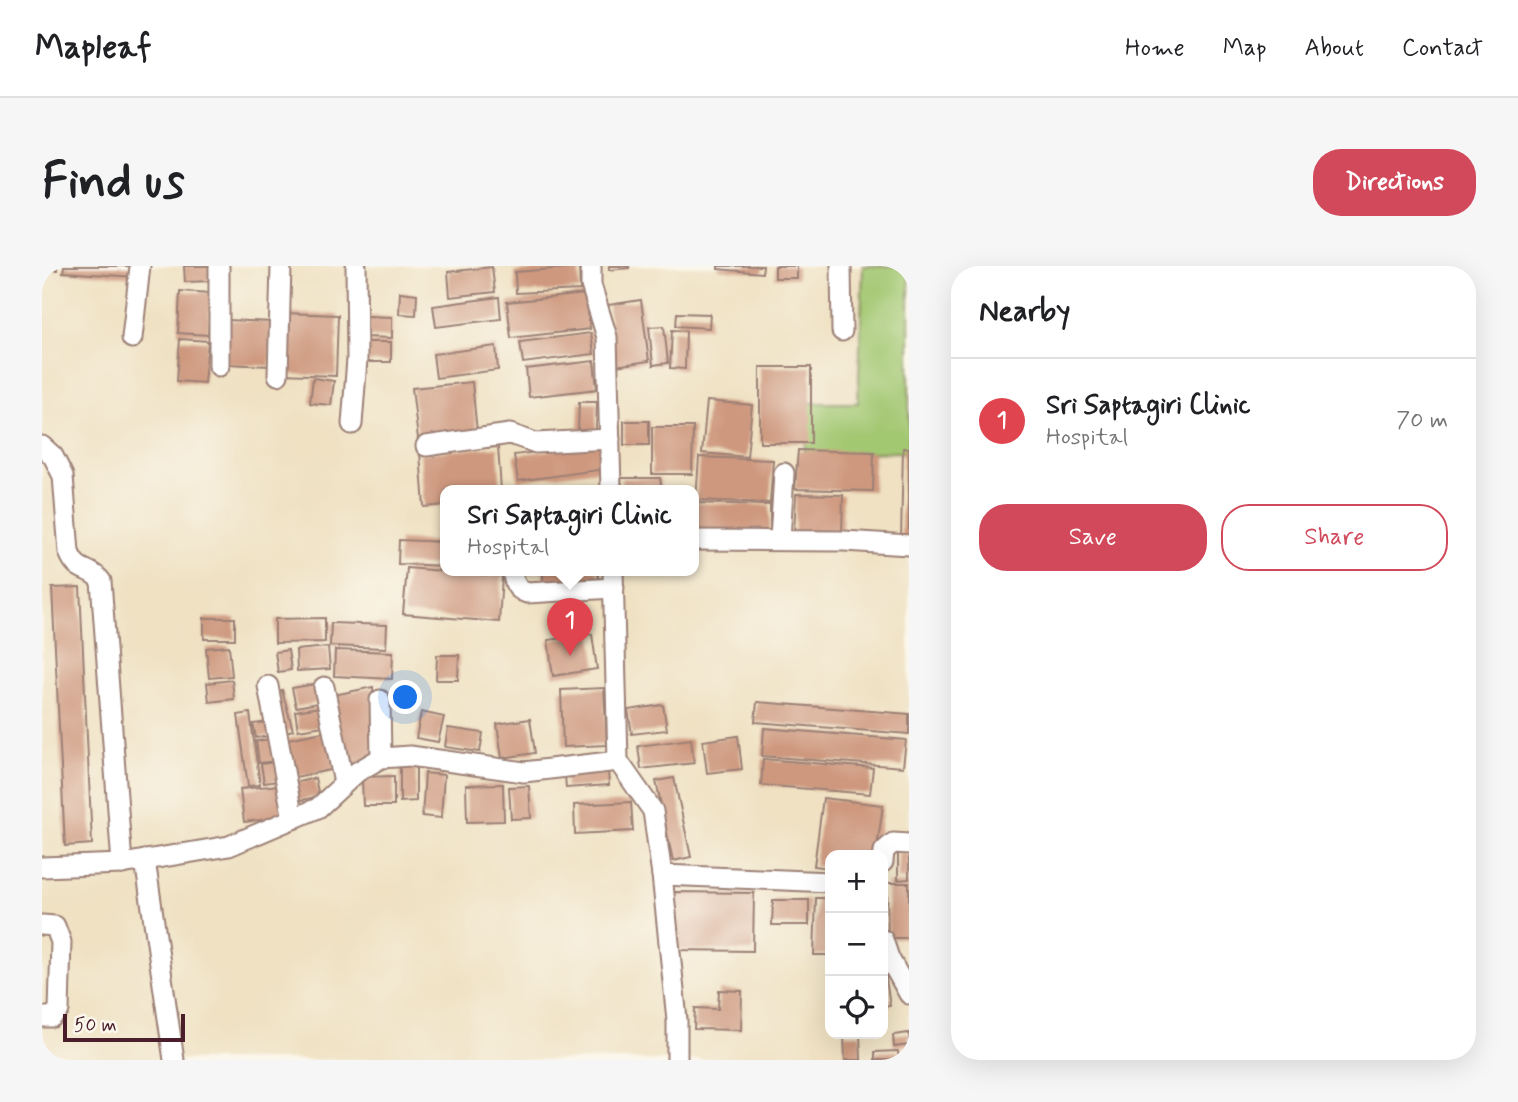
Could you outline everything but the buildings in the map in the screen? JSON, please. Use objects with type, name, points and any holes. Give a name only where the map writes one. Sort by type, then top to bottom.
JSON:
[{"type":"street","points":[[132,338],[140,266]]},
{"type":"street","points":[[219,266],[219,366]]},
{"type":"street","points":[[278,374],[281,266]]},
{"type":"street","points":[[352,424],[357,359],[356,266]]},
{"type":"street","points":[[591,266],[591,285],[607,337],[611,485]]},
{"type":"street","points":[[841,266],[842,331]]},
{"type":"street","points":[[426,446],[510,435],[536,443],[610,439]]},
{"type":"street","points":[[42,446],[53,456],[63,477],[72,561],[76,567],[97,576],[101,581],[122,864]]},
{"type":"street","points":[[780,540],[784,473]]},
{"type":"street","points":[[699,540],[844,541],[909,545]]},
{"type":"street","points":[[513,576],[520,591],[527,593],[613,579],[618,761],[653,811],[677,1020],[677,1060]]},
{"type":"street","points":[[268,685],[293,819]]},
{"type":"street","points":[[324,687],[344,783]]},
{"type":"street","points":[[380,700],[381,758]]},
{"type":"street","points":[[42,867],[122,864],[229,846],[318,808],[357,772],[381,758],[410,756],[524,772],[618,761]]},
{"type":"street","points":[[884,850],[893,843],[909,844]]},
{"type":"street","points":[[145,860],[174,1060]]},
{"type":"street","points":[[662,875],[825,882]]},
{"type":"street","points":[[42,925],[55,926],[61,942],[59,1010],[52,1017],[42,1017]]},
{"type":"street","points":[[888,955],[909,994]]},
{"type":"green space","points":[[863,266],[909,266],[909,452],[805,453],[805,403],[858,403]]},
{"type":"place","name":"Sri Saptagiri Clinic","points":[[570,656]]}]
